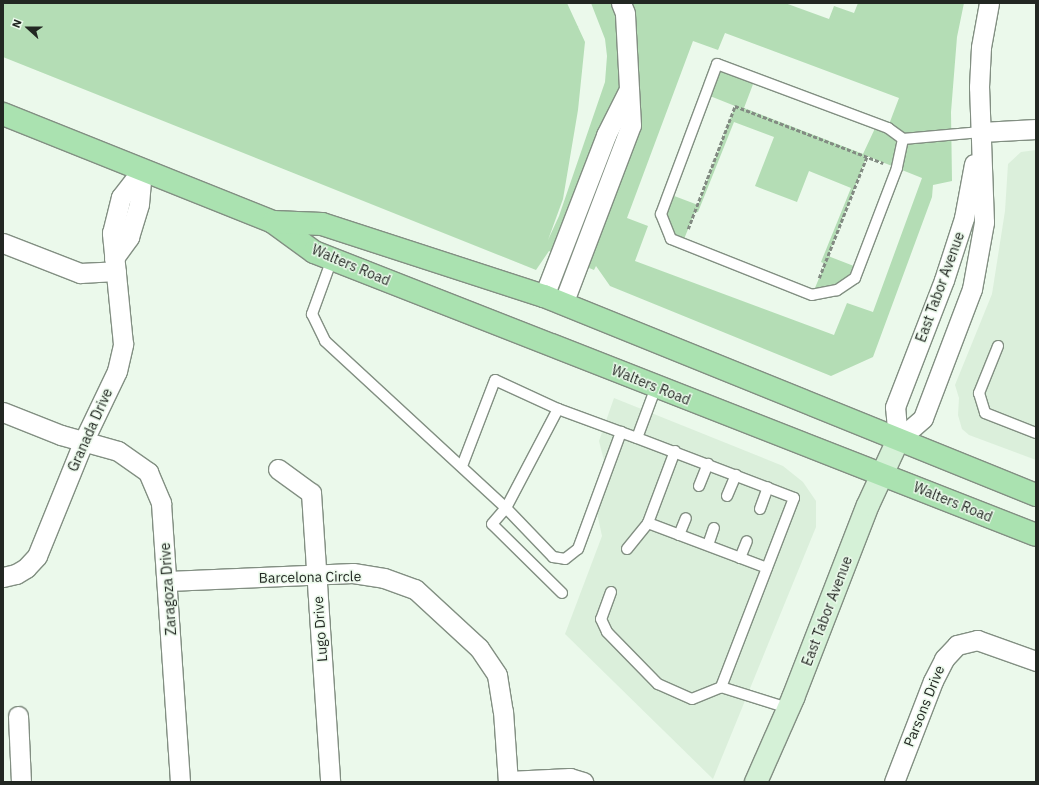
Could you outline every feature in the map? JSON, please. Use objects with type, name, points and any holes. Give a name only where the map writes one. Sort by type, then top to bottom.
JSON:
[{"type":"main road","name":"Walters Road","points":[[3,114],[273,222],[314,252],[1036,535]]},
{"type":"main road","name":"Walters Road","points":[[273,222],[322,224],[553,300],[1036,495]]},
{"type":"main road","name":"East Tabor Avenue","points":[[756,782],[788,708],[882,475],[898,440]]},
{"type":"street","points":[[553,300],[632,124],[625,13],[621,3]]},
{"type":"street","name":"East Tabor Avenue","points":[[898,440],[923,418],[972,289],[984,222],[980,132],[981,46],[989,3]]},
{"type":"street","points":[[980,132],[1036,128]]},
{"type":"street","name":"East Tabor Avenue","points":[[898,440],[894,407],[944,280],[964,218],[980,132]]},
{"type":"street","points":[[3,243],[80,273],[115,265],[129,237],[139,204],[142,170]]},
{"type":"street","name":"Granada Drive","points":[[3,577],[16,574],[26,568],[37,556],[84,440],[117,371],[123,344],[115,265]]},
{"type":"street","name":"Zaragoza Drive","points":[[3,412],[61,435],[84,440],[118,451],[148,472],[161,503],[168,581],[180,782]]},
{"type":"street","name":"Lugo Drive","points":[[278,469],[310,493],[330,782]]},
{"type":"street","name":"Barcelona Circle","points":[[168,581],[354,573],[384,578],[415,589],[479,648],[498,675],[508,781]]},
{"type":"street","name":"Parsons Drive","points":[[894,782],[933,680],[944,659],[957,646],[977,640],[1036,661]]},
{"type":"street","points":[[18,716],[21,782]]},
{"type":"street","points":[[508,781],[570,778],[583,782]]},
{"type":"lane","points":[[903,140],[896,168],[855,278],[837,290],[812,295],[682,244],[671,239],[661,214],[717,64],[888,128],[903,140],[980,132]]},
{"type":"lane","points":[[332,259],[312,314],[325,341],[462,466],[554,557],[564,559],[578,549],[621,432]]},
{"type":"lane","points":[[998,346],[979,393],[985,413],[1036,433]]},
{"type":"lane","points":[[462,466],[495,380],[558,409],[708,464],[794,498],[721,687]]},
{"type":"lane","points":[[637,438],[656,387]]},
{"type":"lane","points":[[558,409],[506,508],[492,524],[562,592]]},
{"type":"lane","points":[[627,549],[648,523],[675,452]]},
{"type":"lane","points":[[699,486],[708,464]]},
{"type":"lane","points":[[727,496],[736,475]]},
{"type":"lane","points":[[760,509],[768,487]]},
{"type":"lane","points":[[679,535],[686,518]]},
{"type":"lane","points":[[648,523],[767,568]]},
{"type":"lane","points":[[708,545],[714,528]]},
{"type":"lane","points":[[740,558],[747,540]]},
{"type":"lane","points":[[610,592],[601,619],[607,632],[658,684],[692,699],[721,687],[788,708]]},
{"type":"path","points":[[682,244],[735,106],[896,168]]},
{"type":"path","points":[[812,295],[867,156]]},
{"type":"shaded area","points":[[1036,150],[1036,460],[969,435],[962,429],[958,415],[959,398],[955,385],[992,294],[1005,211],[1008,164],[1021,152]]},
{"type":"shaded area","points":[[614,398],[783,466],[803,482],[816,501],[816,527],[713,779],[565,634],[602,536],[597,513],[607,473],[599,441]]},
{"type":"green space","points":[[3,3],[567,3],[585,42],[578,110],[563,199],[548,240],[559,216],[605,82],[607,56],[605,39],[591,3],[785,3],[829,19],[834,6],[854,13],[858,3],[964,3],[957,37],[951,112],[952,181],[933,185],[932,197],[873,357],[831,376],[610,286],[596,266],[594,270],[549,251],[536,270],[3,57]],"holes":[[[725,33],[899,98],[888,127],[877,124],[863,154],[744,108],[755,79],[717,64],[705,94],[735,106],[698,205],[669,194],[661,214],[671,239],[682,244],[695,212],[698,212],[734,122],[774,137],[755,186],[797,202],[809,171],[851,188],[821,262],[825,264],[812,295],[855,278],[859,268],[828,256],[867,156],[922,178],[873,312],[847,303],[834,335],[635,261],[648,226],[627,218],[693,41],[718,50]]]}]
